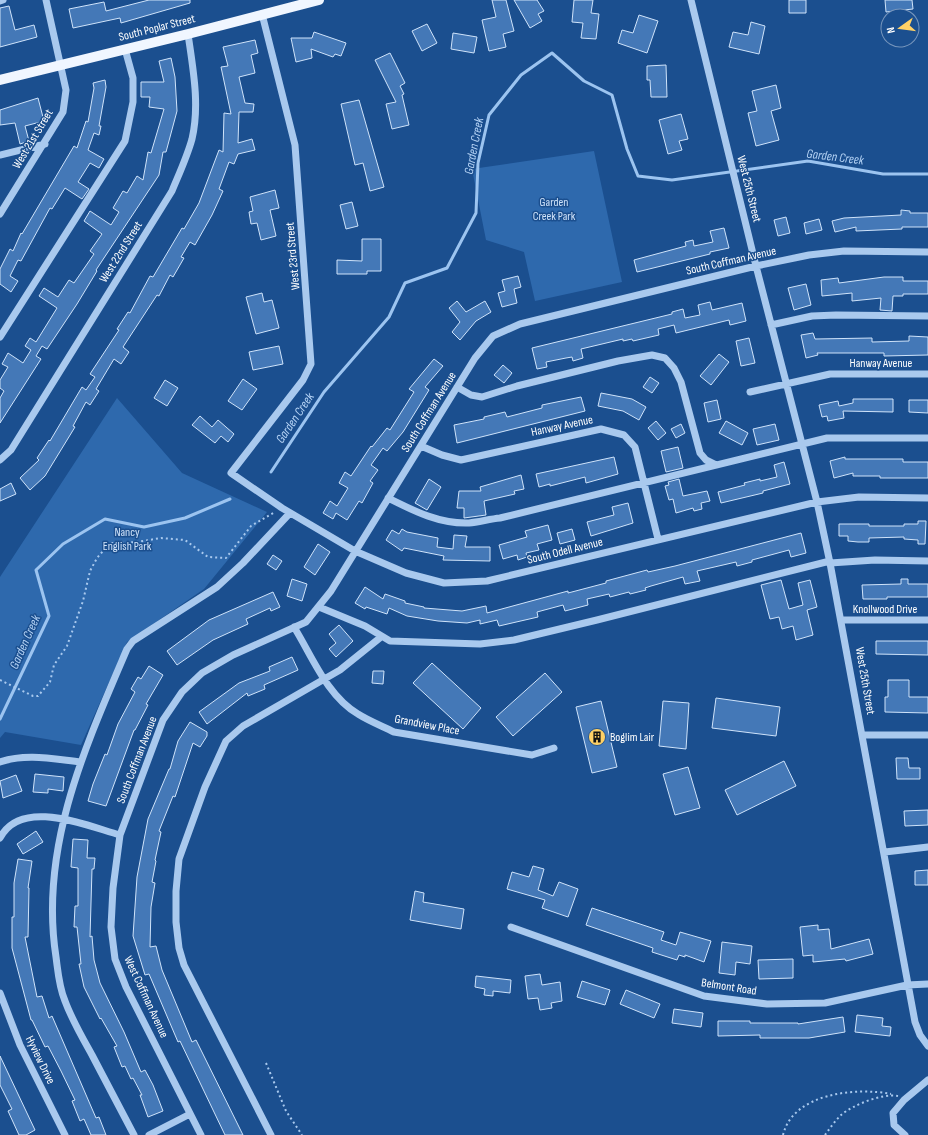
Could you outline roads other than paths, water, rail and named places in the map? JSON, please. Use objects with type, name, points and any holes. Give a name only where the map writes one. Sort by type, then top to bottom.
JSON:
[{"type":"main road","name":"South Poplar Street","points":[[0,80],[319,0]]},
{"type":"street","name":"West 21st Street","points":[[0,214],[45,144],[63,112],[66,90],[62,65],[46,0]]},
{"type":"street","name":"West 25th Street","points":[[691,0],[756,266],[817,502],[842,620],[885,852],[907,985],[915,1022],[920,1035],[928,1046]]},
{"type":"street","name":"West 23rd Street","points":[[231,474],[303,380],[312,364],[295,145],[262,14]]},
{"type":"street","name":"West 22nd Street","points":[[0,460],[11,450],[172,191],[181,171],[192,138],[196,109],[194,76],[188,34]]},
{"type":"street","points":[[0,337],[125,141],[134,102],[133,78],[125,49]]},
{"type":"street","points":[[0,155],[45,144]]},
{"type":"street","name":"South Coffman Avenue","points":[[120,835],[163,720],[182,692],[202,673],[233,655],[306,622],[320,607],[475,358],[493,336],[520,324],[756,266],[809,255],[844,251],[928,252]]},
{"type":"street","points":[[771,325],[820,316],[928,316]]},
{"type":"street","points":[[457,387],[471,395],[482,397],[517,386],[618,362],[652,355],[665,358],[674,368],[681,382],[700,453],[706,460],[716,465]]},
{"type":"street","name":"Hanway Avenue","points":[[786,384],[830,374],[928,374]]},
{"type":"street","points":[[750,392],[786,384]]},
{"type":"street","name":"Hanway Avenue","points":[[421,446],[442,455],[461,460],[601,429],[624,435],[635,447],[658,539]]},
{"type":"street","points":[[388,498],[422,515],[444,521],[469,523],[500,518],[827,438],[928,438]]},
{"type":"street","name":"South Odell Avenue","points":[[231,474],[290,513],[355,551],[406,573],[444,583],[487,581],[817,502],[859,497],[928,498]]},
{"type":"street","points":[[134,1135],[71,1016],[60,986],[53,939],[52,915],[57,847],[64,819],[81,762],[98,716],[124,656],[133,641],[217,587],[243,563],[290,513]]},
{"type":"street","points":[[320,607],[365,626],[381,637],[390,641],[480,644],[514,640],[830,562],[875,560],[928,561]]},
{"type":"street","name":"Knollwood Drive","points":[[842,620],[928,620]]},
{"type":"street","name":"Grandview Place","points":[[294,627],[324,679],[342,702],[357,714],[394,732],[532,755],[554,748]]},
{"type":"street","points":[[271,1135],[184,965],[179,948],[176,922],[176,891],[179,859],[205,787],[226,741],[243,726],[340,670],[381,637]]},
{"type":"street","points":[[863,735],[928,735]]},
{"type":"street","points":[[0,762],[29,757],[81,762]]},
{"type":"street","points":[[0,838],[4,830],[16,820],[30,816],[64,819],[120,835]]},
{"type":"street","name":"West Coffman Avenue","points":[[120,835],[113,888],[111,928],[115,959],[126,987],[201,1135]]},
{"type":"street","points":[[885,852],[928,847]]},
{"type":"street","name":"Belmont Road","points":[[511,927],[704,996],[767,1004],[825,1003],[907,985],[928,984]]},
{"type":"street","name":"Hyview Drive","points":[[0,993],[20,1045],[65,1135]]},
{"type":"street","points":[[905,1135],[894,1125],[893,1113],[906,1098],[928,1080]]},
{"type":"street","points":[[149,1135],[190,1114]]},
{"type":"waterway","name":"Garden Creek","points":[[271,472],[324,392],[389,317],[405,283],[447,268],[476,213],[478,163],[489,115],[521,75],[552,53],[584,81],[612,95],[627,149],[638,176],[672,180],[808,161],[883,174],[928,174]]},
{"type":"waterway","name":"Garden Creek","points":[[0,719],[49,616],[36,570],[63,544],[105,519],[144,527],[185,518],[230,499]]},
{"type":"place","name":"Boglim Lair","points":[[597,737]]},
{"type":"park label","name":"Garden Creek Park","points":[[554,209]]},
{"type":"park label","name":"Nancy English Park","points":[[127,539]]}]
